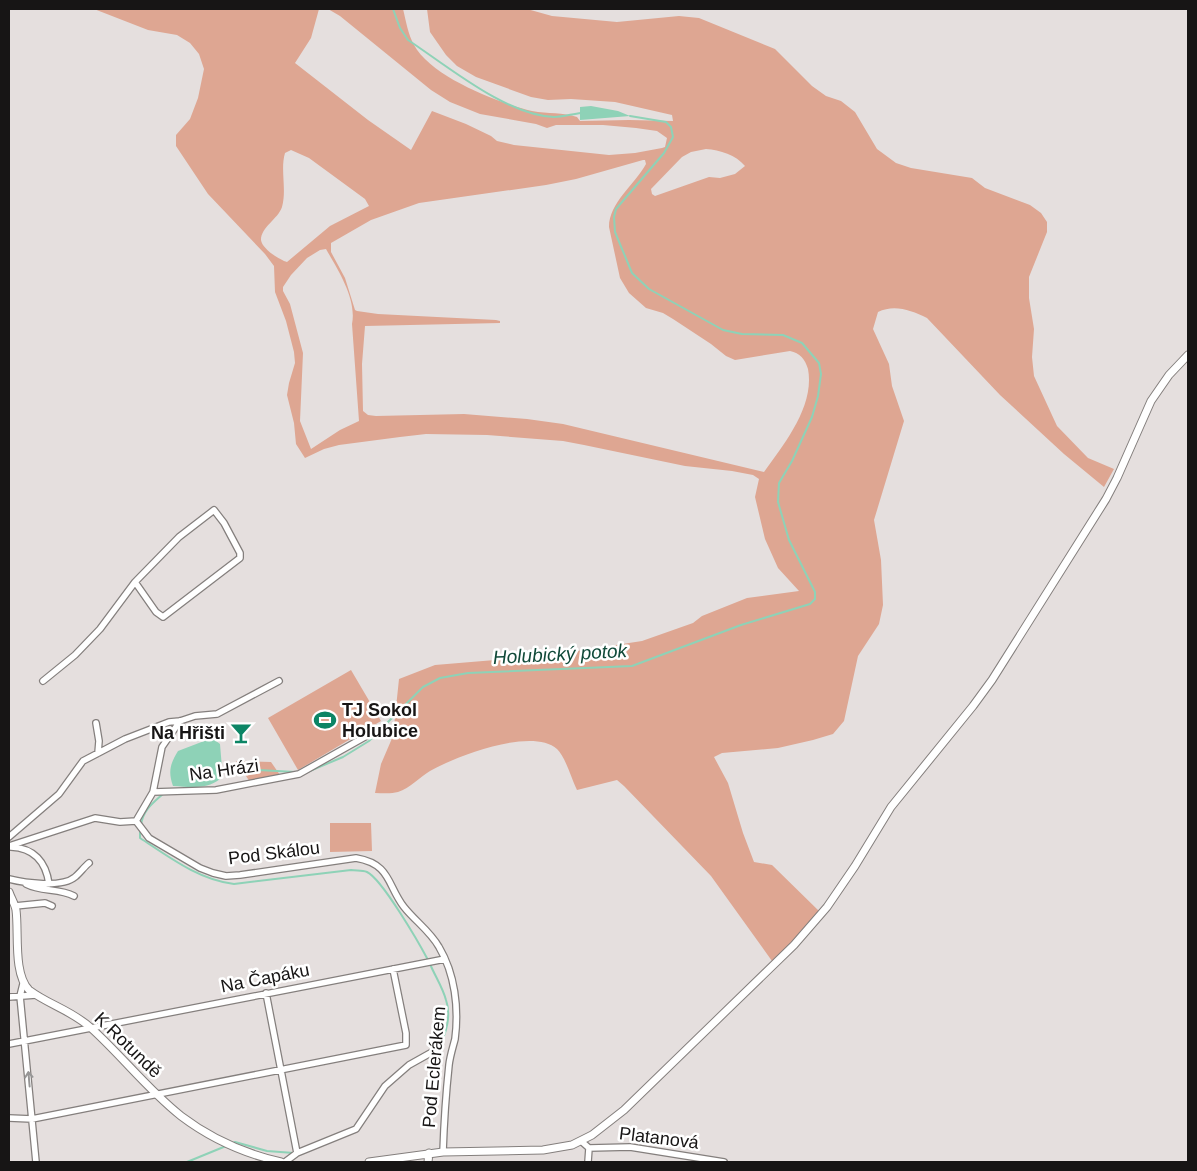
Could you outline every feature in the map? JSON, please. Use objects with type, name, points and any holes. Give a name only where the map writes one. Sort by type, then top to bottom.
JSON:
[{"type":"street","points":[[369,1162],[443,1152],[543,1150],[572,1145],[581,1141],[592,1135],[624,1110],[794,945],[827,907],[855,866],[890,807],[992,680],[1106,499],[1151,401],[1169,375],[1188,355]]},
{"type":"street","points":[[43,682],[100,629],[135,582],[179,537],[214,510],[224,523],[240,553],[240,558],[163,617],[156,612],[135,582]]},
{"type":"street","points":[[9,837],[59,794],[83,761],[125,739],[169,722],[195,716],[217,714],[279,681]]},
{"type":"street","points":[[9,846],[95,818],[136,821],[152,792],[162,747],[180,721]]},
{"type":"street","points":[[96,723],[99,741],[98,753]]},
{"type":"street","name":"Na Hrázi","points":[[152,792],[216,790],[300,774],[370,734]]},
{"type":"street","name":"Pod Skálou","points":[[136,821],[149,838],[200,868],[220,875],[240,875],[343,859]]},
{"type":"street","points":[[9,846],[21,847],[31,851],[47,872],[49,884]]},
{"type":"street","name":"Pod Eclerákem","points":[[343,859],[365,860],[384,872],[404,907],[439,946],[454,983],[456,1010],[455,1038],[449,1063],[443,1152]]},
{"type":"street","points":[[9,879],[24,883],[49,884],[74,879],[89,862]]},
{"type":"street","points":[[24,883],[35,889],[68,893],[74,896]]},
{"type":"street","points":[[9,892],[15,906],[20,973],[24,984],[20,996],[26,1040],[36,1162]]},
{"type":"street","points":[[15,906],[45,903],[52,906]]},
{"type":"street","name":"Na Čapáku","points":[[9,1044],[445,959]]},
{"type":"street","points":[[9,1118],[32,1119],[406,1045],[406,1033],[393,969]]},
{"type":"street","name":"K Rotundě","points":[[24,984],[36,995],[73,1014],[90,1028],[183,1117],[228,1143],[254,1155],[281,1162]]},
{"type":"street","points":[[266,993],[297,1153]]},
{"type":"street","points":[[9,997],[36,995]]},
{"type":"street","points":[[285,1162],[297,1153],[356,1129],[384,1086],[409,1065],[434,1051],[438,1040]]},
{"type":"street","points":[[581,1141],[589,1148],[588,1162]]},
{"type":"street","name":"Platanová","points":[[589,1148],[630,1147],[724,1162]]},
{"type":"street","points":[[428,1162],[429,1153]]},
{"type":"shaded area","points":[[94,9],[319,9],[311,38],[295,63],[368,120],[411,150],[432,111],[466,124],[497,141],[514,145],[609,155],[662,148],[665,147],[667,138],[657,131],[636,128],[603,125],[556,125],[547,128],[536,124],[480,114],[450,102],[431,90],[340,16],[328,9],[403,9],[414,45],[435,68],[450,78],[502,102],[532,111],[572,115],[580,121],[673,121],[672,115],[615,102],[571,99],[548,100],[531,97],[476,77],[457,66],[446,55],[430,32],[427,9],[527,9],[552,16],[617,22],[679,16],[699,18],[775,49],[812,86],[826,96],[841,101],[855,112],[877,149],[896,163],[911,168],[972,178],[985,188],[1030,205],[1041,213],[1047,222],[1047,232],[1029,277],[1029,298],[1034,329],[1032,357],[1034,376],[1057,426],[1088,458],[1114,469],[1104,487],[1064,454],[1000,395],[927,318],[896,308],[878,312],[873,329],[889,364],[892,386],[904,421],[874,520],[881,560],[883,605],[879,624],[858,656],[844,721],[833,734],[813,740],[778,748],[722,753],[714,757],[728,783],[754,862],[772,865],[820,912],[788,947],[772,961],[711,876],[624,786],[617,780],[577,790],[560,752],[545,743],[530,741],[513,742],[494,746],[442,765],[398,792],[375,793],[381,764],[393,736],[399,679],[435,665],[544,656],[642,641],[693,623],[702,616],[747,598],[799,591],[778,568],[765,539],[755,497],[759,479],[753,475],[685,466],[563,441],[487,435],[426,434],[400,437],[339,445],[324,449],[305,458],[296,444],[294,423],[287,395],[295,363],[294,352],[286,321],[275,292],[274,266],[208,194],[176,146],[176,135],[190,119],[198,98],[204,69],[199,54],[190,43],[177,35],[148,30]],"holes":[[[706,149],[722,152],[737,159],[745,166],[735,174],[720,178],[709,177],[655,196],[652,194],[651,189],[682,157],[691,152]],[[291,150],[309,158],[365,199],[369,206],[330,226],[287,262],[276,257],[264,247],[261,240],[264,231],[282,207],[285,153]],[[645,160],[646,164],[613,210],[609,227],[620,278],[629,293],[646,308],[663,313],[726,356],[735,360],[790,351],[797,353],[804,359],[808,369],[807,397],[789,437],[764,472],[563,424],[464,414],[376,416],[368,415],[363,411],[362,364],[365,326],[500,323],[500,321],[378,314],[357,311],[355,310],[345,278],[331,252],[331,243],[371,220],[419,203],[576,179]],[[326,249],[336,266],[352,305],[359,421],[340,430],[311,449],[300,421],[303,353],[290,304],[283,291],[283,287],[307,258],[320,250]]]},
{"type":"shaded area","points":[[591,106],[618,111],[630,116],[580,120],[580,107]]},
{"type":"shaded area","name":"TJ Sokol Holubice","points":[[351,670],[381,721],[298,770],[268,718]]},
{"type":"shaded area","points":[[212,738],[220,744],[222,768],[220,779],[203,786],[173,786],[171,768],[178,751]]},
{"type":"shaded area","points":[[236,761],[271,762],[280,775],[250,782]]},
{"type":"shaded area","points":[[330,823],[371,823],[372,851],[330,852]]},
{"type":"waterway","name":"Holubický potok","points":[[393,9],[400,28],[408,40],[497,99],[536,114],[561,117],[581,113]]},
{"type":"waterway","name":"Holubický potok","points":[[305,773],[343,757],[369,741],[423,687],[440,678],[468,673],[632,666],[741,625],[810,604],[815,599],[815,592],[789,540],[778,502],[779,483],[792,461],[812,417],[818,396],[821,374],[819,363],[802,343],[783,335],[742,334],[723,330],[649,289],[632,273],[615,232],[614,217],[616,209],[664,153],[673,137],[671,127],[666,122],[630,116]]},
{"type":"waterway","name":"Holubický potok","points":[[222,768],[295,772]]},
{"type":"waterway","name":"Holubický potok","points":[[141,825],[146,811],[163,794]]},
{"type":"waterway","name":"Holubický potok","points":[[140,830],[140,838],[173,860],[197,873],[221,882],[234,884],[351,870],[367,872],[374,877],[391,898],[428,960]]},
{"type":"waterway","name":"Holubický potok","points":[[430,964],[445,996],[448,1012],[446,1030],[438,1046]]},
{"type":"waterway","name":"Holubický potok","points":[[233,1143],[267,1151],[294,1153]]},
{"type":"waterway","name":"Holubický potok","points":[[187,1162],[226,1146]]},
{"type":"place","name":"TJ Sokol Holubice","points":[[325,720]]},
{"type":"place","name":"Na Hřišti","points":[[241,733]]}]
